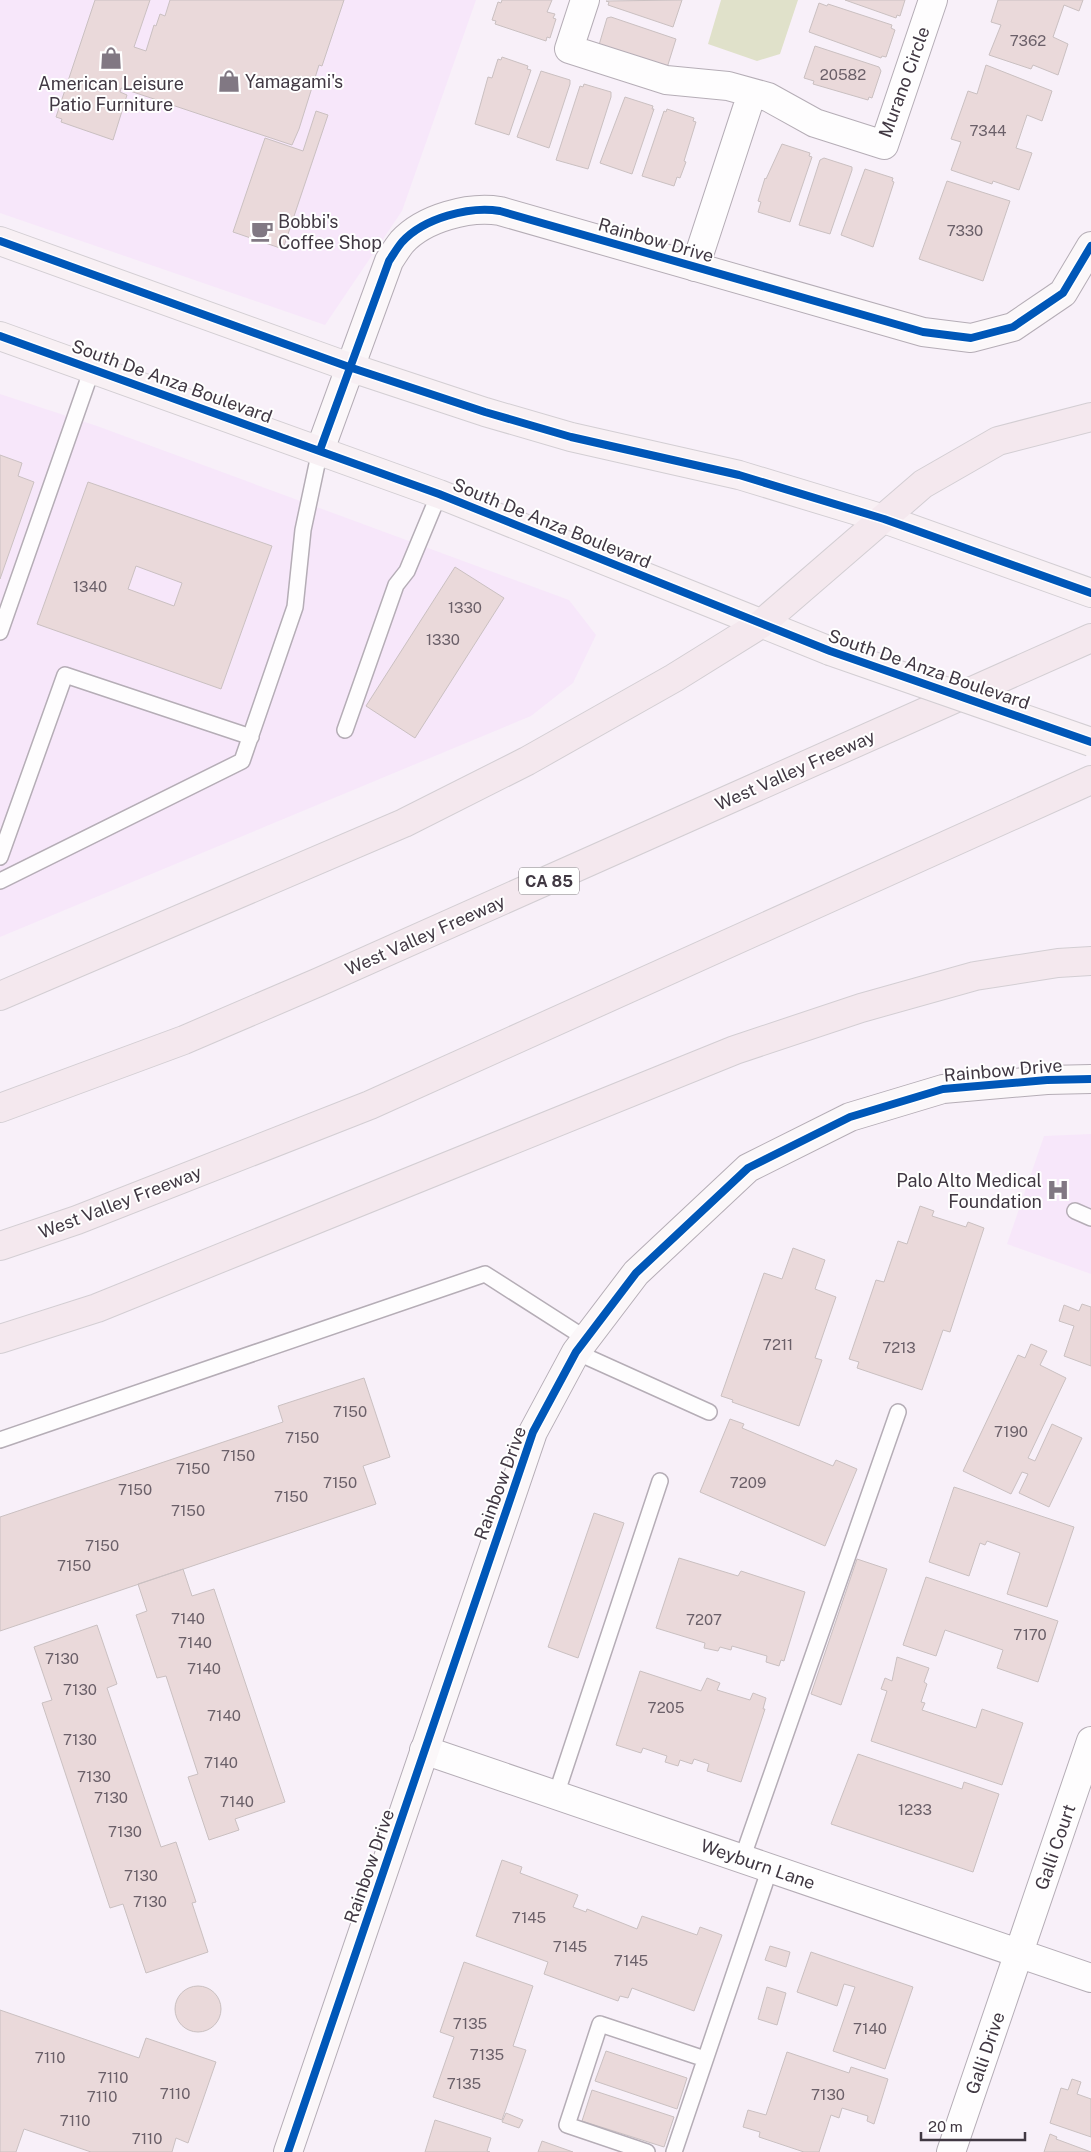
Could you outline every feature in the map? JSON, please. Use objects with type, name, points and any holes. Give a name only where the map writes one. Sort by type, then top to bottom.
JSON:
[{"type":"highway","points":[[0,996],[404,823],[527,761],[674,678],[761,624],[922,484],[998,441],[1091,417]]},
{"type":"highway","name":"West Valley Freeway","points":[[0,1108],[184,1040],[319,982],[1091,638]]},
{"type":"highway","name":"West Valley Freeway","points":[[0,1246],[77,1220],[370,1105],[1091,780]]},
{"type":"highway","points":[[0,1339],[97,1308],[735,1050],[861,1008],[975,976],[1058,962],[1091,961]]},
{"type":"main road","points":[[0,241],[349,367],[485,412],[571,437],[739,475],[884,519],[1091,593]]},
{"type":"main road","name":"South De Anza Boulevard","points":[[0,336],[439,494],[761,624],[1091,742]]},
{"type":"street","name":"Murano Circle","points":[[585,0],[569,49],[666,80],[728,86],[752,92],[768,97],[815,123],[884,145],[933,0]]},
{"type":"street","points":[[695,267],[752,92]]},
{"type":"street","name":"Rainbow Drive","points":[[320,450],[389,261],[403,242],[419,229],[443,218],[486,209],[500,211],[923,332],[972,338],[1013,326],[1063,293],[1091,246]]},
{"type":"street","name":"Rainbow Drive","points":[[288,2152],[533,1432],[580,1345],[636,1274],[748,1168],[850,1117],[943,1089],[1047,1080],[1091,1079]]},
{"type":"street","name":"Galli Court","points":[[1019,1954],[1091,1741]]},
{"type":"street","name":"Weyburn Lane","points":[[424,1750],[1091,1978]]},
{"type":"street","name":"Galli Drive","points":[[951,2152],[1019,1954]]},
{"type":"lane","points":[[0,632],[92,369]]},
{"type":"lane","points":[[0,881],[242,761],[295,607],[303,530],[320,450]]},
{"type":"lane","points":[[345,730],[396,585],[407,571],[439,494]]},
{"type":"lane","points":[[0,857],[65,676],[250,736]]},
{"type":"lane","points":[[1075,1211],[1091,1218]]},
{"type":"lane","points":[[0,1440],[485,1274],[580,1345],[709,1412]]},
{"type":"lane","points":[[742,1859],[898,1412]]},
{"type":"lane","points":[[556,1795],[660,1480]]},
{"type":"lane","points":[[674,2152],[770,1868]]},
{"type":"lane","points":[[647,2152],[568,2125],[600,2024],[705,2059]]},
{"type":"shaded area","points":[[0,0],[476,0],[402,211],[325,325],[0,213]]},
{"type":"shaded area","points":[[0,394],[97,426],[569,600],[596,635],[573,683],[531,716],[0,937]]},
{"type":"shaded area","name":"Palo Alto Medical Foundation","points":[[1091,1134],[1091,1274],[1007,1244],[1044,1136]]},
{"type":"green space","points":[[721,0],[798,0],[780,54],[757,61],[708,44]]},
{"type":"building","points":[[95,0],[150,0],[134,47],[146,51],[154,25],[156,26],[160,14],[165,16],[170,0],[344,0],[322,66],[319,65],[299,129],[292,145],[121,88],[120,92],[127,95],[113,140],[61,122],[62,119],[56,117]]},
{"type":"building","points":[[502,0],[552,0],[547,12],[555,14],[553,18],[556,19],[550,38],[547,37],[546,41],[495,24],[496,21],[492,20],[498,2],[501,3]]},
{"type":"building","points":[[682,0],[673,27],[608,5],[609,2],[606,1]]},
{"type":"building","points":[[845,0],[905,0],[900,16],[897,15],[896,18]]},
{"type":"building","points":[[998,0],[1083,0],[1079,11],[1064,5],[1053,37],[1068,44],[1058,75],[1033,65],[1031,69],[989,55],[1001,25],[991,22]]},
{"type":"building","points":[[819,3],[827,6],[828,4],[892,25],[891,28],[895,30],[886,57],[882,56],[881,58],[809,32]]},
{"type":"building","points":[[611,17],[676,39],[666,71],[599,45],[607,18]]},
{"type":"building","points":[[815,46],[879,67],[881,71],[872,98],[869,97],[868,100],[813,84],[814,81],[804,78]]},
{"type":"building","points":[[502,57],[528,66],[527,69],[531,70],[509,135],[475,124],[488,77],[492,78],[498,59],[501,60]]},
{"type":"building","points":[[986,65],[1052,91],[1042,121],[1027,115],[1016,148],[1032,153],[1019,190],[993,181],[992,184],[951,170],[961,142],[951,139],[968,91],[977,94]]},
{"type":"building","points":[[541,71],[570,80],[549,148],[517,137]]},
{"type":"building","points":[[584,84],[611,92],[588,169],[556,160],[580,86],[583,87]]},
{"type":"building","points":[[625,97],[653,106],[652,109],[654,109],[632,174],[600,163]]},
{"type":"building","points":[[667,109],[694,118],[693,121],[696,122],[684,161],[686,162],[680,178],[677,177],[674,186],[642,176],[664,111],[666,112]]},
{"type":"building","points":[[316,111],[328,115],[283,249],[233,232],[265,138],[303,151]]},
{"type":"building","points":[[782,144],[810,153],[809,156],[812,157],[790,222],[758,212],[761,202],[758,201],[765,178]]},
{"type":"building","points":[[824,158],[852,167],[830,234],[799,225],[820,160]]},
{"type":"building","points":[[865,169],[893,178],[892,181],[894,182],[873,247],[841,235]]},
{"type":"building","points":[[947,181],[1010,201],[983,281],[919,259]]},
{"type":"building","points":[[0,455],[22,463],[18,476],[34,482],[0,579]]},
{"type":"building","points":[[88,482],[272,546],[221,689],[37,624]],"holes":[[[136,566],[182,583],[174,606],[128,589]]]},
{"type":"building","points":[[455,567],[504,598],[415,738],[366,706]]},
{"type":"building","points":[[920,1206],[934,1211],[932,1216],[966,1227],[968,1222],[984,1228],[950,1332],[943,1330],[922,1390],[857,1368],[859,1362],[849,1359],[876,1280],[884,1282],[898,1241],[907,1244]]},
{"type":"building","points":[[793,1248],[825,1260],[815,1289],[836,1297],[815,1358],[822,1360],[799,1426],[732,1402],[733,1400],[721,1396],[764,1273],[782,1279]]},
{"type":"building","points":[[1082,1304],[1091,1307],[1091,1366],[1064,1356],[1074,1326],[1059,1321],[1064,1305],[1079,1311]]},
{"type":"building","points":[[1031,1344],[1047,1351],[1040,1365],[1066,1378],[1028,1458],[1035,1461],[1052,1424],[1082,1438],[1049,1507],[1019,1493],[1028,1474],[1022,1472],[1011,1494],[963,1471],[1018,1355],[1025,1358]]},
{"type":"building","points":[[364,1378],[390,1457],[363,1466],[376,1504],[0,1631],[0,1517],[283,1422],[278,1406]]},
{"type":"building","points":[[730,1419],[744,1424],[742,1428],[833,1466],[836,1460],[857,1469],[825,1546],[700,1492]]},
{"type":"building","points":[[954,1487],[1074,1527],[1047,1607],[1007,1594],[1020,1553],[987,1541],[985,1545],[980,1543],[969,1576],[929,1562]]},
{"type":"building","points":[[594,1513],[624,1523],[578,1658],[548,1647]]},
{"type":"building","points":[[679,1558],[738,1576],[741,1571],[805,1592],[784,1661],[781,1660],[779,1666],[766,1662],[767,1656],[732,1646],[731,1650],[720,1647],[718,1651],[704,1648],[705,1643],[656,1628]]},
{"type":"building","points":[[857,1559],[887,1569],[841,1705],[811,1694]]},
{"type":"building","points":[[183,1569],[192,1596],[214,1589],[285,1802],[235,1819],[239,1830],[209,1840],[188,1777],[198,1774],[166,1676],[157,1678],[136,1615],[147,1611],[138,1584]]},
{"type":"building","points":[[926,1577],[1058,1621],[1038,1682],[997,1668],[1003,1650],[945,1630],[936,1656],[903,1645]]},
{"type":"building","points":[[97,1625],[117,1684],[107,1688],[161,1847],[176,1842],[196,1902],[192,1903],[208,1952],[146,1973],[123,1904],[110,1908],[42,1703],[52,1700],[34,1647]]},
{"type":"building","points":[[897,1657],[929,1668],[924,1682],[927,1684],[921,1702],[925,1703],[922,1710],[976,1728],[982,1709],[1023,1723],[1002,1785],[871,1741],[887,1691],[881,1689],[885,1678],[892,1681]]},
{"type":"building","points":[[640,1671],[701,1691],[707,1678],[720,1683],[717,1690],[750,1700],[753,1693],[766,1698],[763,1709],[765,1709],[741,1782],[707,1771],[709,1764],[694,1759],[692,1764],[680,1760],[678,1766],[665,1762],[667,1756],[643,1748],[641,1753],[616,1745]]},
{"type":"building","points":[[858,1754],[962,1789],[964,1782],[999,1794],[973,1872],[831,1824]]},
{"type":"building","points":[[502,1860],[522,1867],[520,1873],[578,1895],[573,1907],[586,1912],[587,1909],[637,1929],[642,1916],[697,1935],[700,1927],[722,1935],[694,2011],[632,1988],[628,1998],[620,1996],[618,2001],[544,1974],[548,1962],[476,1936]]},
{"type":"building","points":[[770,1946],[790,1952],[786,1967],[765,1960]]},
{"type":"building","points":[[811,1952],[913,1987],[885,2069],[833,2051],[855,1987],[844,1984],[837,2006],[797,1992]]},
{"type":"building","points":[[464,1962],[533,1986],[513,2046],[526,2050],[502,2120],[433,2097],[454,2037],[440,2032]]},
{"type":"building","points":[[198,1986],[211,1990],[217,1996],[221,2009],[217,2022],[211,2028],[198,2032],[185,2028],[179,2022],[175,2009],[179,1996],[185,1990]]},
{"type":"building","points":[[767,1987],[786,1993],[777,2025],[758,2019]]},
{"type":"building","points":[[0,2010],[139,2058],[146,2038],[216,2062],[188,2143],[176,2138],[172,2152],[91,2152],[24,2129],[16,2152],[0,2152]]},
{"type":"building","points":[[606,2051],[687,2078],[677,2109],[595,2081]]},
{"type":"building","points":[[787,2052],[849,2073],[851,2067],[888,2079],[874,2124],[867,2121],[868,2116],[842,2108],[839,2118],[831,2115],[819,2152],[804,2152],[759,2137],[760,2132],[743,2127],[748,2110],[766,2115]]},
{"type":"building","points":[[1072,2079],[1081,2082],[1077,2094],[1091,2099],[1091,2137],[1050,2123],[1061,2088],[1068,2090]]},
{"type":"building","points":[[592,2090],[674,2117],[664,2147],[582,2121]]},
{"type":"building","points":[[506,2113],[523,2120],[519,2128],[502,2122]]},
{"type":"building","points":[[435,2120],[491,2138],[487,2151],[490,2152],[425,2152]]},
{"type":"building","points":[[1050,2134],[1057,2137],[1056,2139],[1091,2152],[1044,2152]]},
{"type":"building","points":[[542,2141],[573,2152],[538,2152]]},
{"type":"cycle path","points":[[320,450],[389,261],[402,242],[422,226],[461,212],[475,210],[500,211],[923,332],[971,338],[1013,327],[1063,293],[1091,246]]},
{"type":"cycle path","points":[[0,241],[349,367],[485,412],[571,437],[739,475],[884,519],[1091,593]]},
{"type":"cycle path","points":[[0,336],[439,494],[830,651],[1091,742]]},
{"type":"cycle path","points":[[288,2152],[533,1432],[576,1352],[636,1273],[748,1168],[850,1117],[943,1089],[1047,1080],[1091,1079]]},
{"type":"place","name":"American Leisure Patio Furniture","points":[[111,58]]},
{"type":"place","name":"Yamagami's","points":[[229,81]]},
{"type":"place","name":"Bobbi's Coffee Shop","points":[[262,231]]},
{"type":"place","name":"Palo Alto Medical Foundation","points":[[1058,1190]]}]
